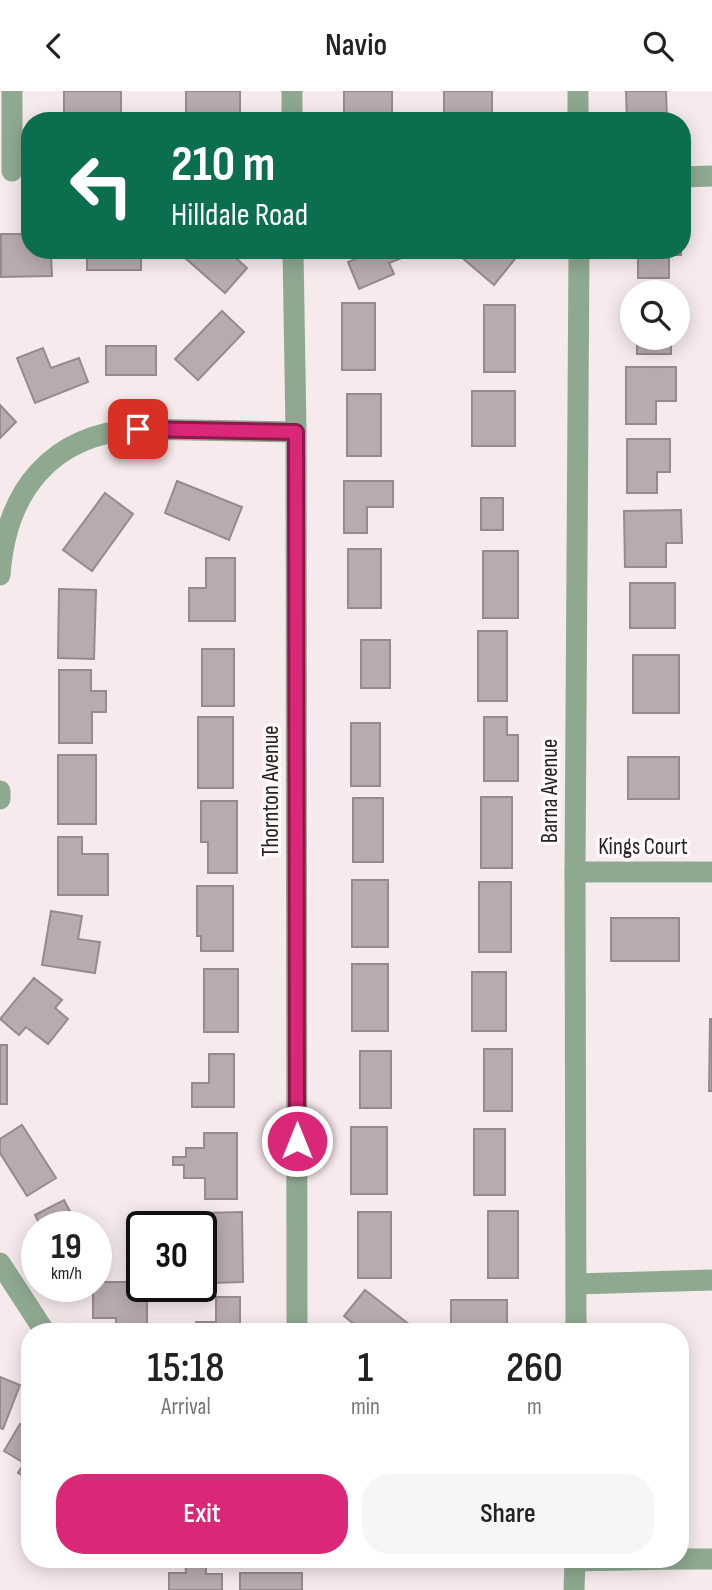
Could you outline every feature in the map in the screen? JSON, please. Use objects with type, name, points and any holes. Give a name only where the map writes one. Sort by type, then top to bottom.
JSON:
[{"type":"street","points":[[12,91],[14,171]]},
{"type":"street","points":[[292,91],[292,112]]},
{"type":"street","points":[[578,91],[579,112]]},
{"type":"street","points":[[691,177],[712,176]]},
{"type":"street","name":"Thornton Avenue","points":[[293,259],[296,432],[297,1323]]},
{"type":"street","name":"Barna Avenue","points":[[576,1323],[575,872],[579,259]]},
{"type":"street","points":[[0,575],[5,536],[20,498],[41,469],[55,456],[83,439],[118,430],[138,429],[296,432]]},
{"type":"street","points":[[0,790],[0,799]]},
{"type":"street","name":"Kings Court","points":[[575,872],[712,872]]},
{"type":"street","points":[[0,1263],[39,1323]]},
{"type":"street","points":[[576,1284],[712,1280]]},
{"type":"street","points":[[689,1559],[712,1559]]},
{"type":"street","points":[[575,1568],[575,1590]]},
{"type":"building","points":[[64,91],[121,91],[121,112],[64,112]]},
{"type":"building","points":[[186,91],[240,91],[240,112],[186,112]]},
{"type":"building","points":[[344,91],[392,91],[392,112],[344,112]]},
{"type":"building","points":[[444,91],[492,91],[492,112],[444,112]]},
{"type":"building","points":[[626,91],[666,91],[667,112],[627,112]]},
{"type":"building","points":[[1,234],[21,234],[21,259],[51,259],[52,276],[1,277]]},
{"type":"building","points":[[87,259],[141,259],[141,270],[87,270]]},
{"type":"building","points":[[186,259],[237,259],[247,268],[225,293]]},
{"type":"building","points":[[355,259],[399,259],[389,263],[394,274],[359,289],[348,262]]},
{"type":"building","points":[[464,259],[515,259],[494,285]]},
{"type":"building","points":[[638,259],[669,259],[669,278],[638,278]]},
{"type":"building","points":[[342,303],[375,303],[375,370],[342,370]]},
{"type":"building","points":[[484,305],[515,305],[515,372],[484,372]]},
{"type":"building","points":[[222,311],[244,332],[198,380],[175,359]]},
{"type":"building","points":[[106,346],[156,346],[156,375],[106,375]]},
{"type":"building","points":[[43,348],[51,368],[79,358],[88,382],[35,403],[17,358]]},
{"type":"building","points":[[637,350],[671,350],[671,354],[637,354]]},
{"type":"building","points":[[626,367],[676,367],[676,401],[656,401],[656,424],[626,424]]},
{"type":"building","points":[[472,391],[515,391],[515,446],[472,446]]},
{"type":"building","points":[[347,394],[381,394],[381,456],[347,456]]},
{"type":"building","points":[[0,405],[16,422],[0,438]]},
{"type":"building","points":[[627,439],[670,439],[670,472],[657,472],[657,493],[627,493]]},
{"type":"building","points":[[177,481],[242,507],[229,540],[165,513]]},
{"type":"building","points":[[344,481],[393,481],[393,507],[367,507],[367,533],[344,533]]},
{"type":"building","points":[[105,493],[133,514],[92,571],[63,550]]},
{"type":"building","points":[[481,498],[503,498],[503,530],[481,530]]},
{"type":"building","points":[[681,510],[682,543],[666,543],[666,567],[625,567],[624,511]]},
{"type":"building","points":[[348,549],[381,549],[381,608],[348,608]]},
{"type":"building","points":[[483,551],[518,551],[518,618],[483,618]]},
{"type":"building","points":[[206,558],[235,558],[235,621],[189,621],[189,588],[206,588]]},
{"type":"building","points":[[630,583],[675,583],[675,628],[630,628]]},
{"type":"building","points":[[59,589],[96,590],[94,659],[58,658]]},
{"type":"building","points":[[478,631],[507,631],[507,701],[478,701]]},
{"type":"building","points":[[361,640],[390,640],[390,688],[361,688]]},
{"type":"building","points":[[202,649],[234,649],[234,706],[202,706]]},
{"type":"building","points":[[633,655],[679,655],[679,713],[633,713]]},
{"type":"building","points":[[59,670],[91,670],[91,691],[106,691],[106,712],[92,712],[92,743],[59,743]]},
{"type":"building","points":[[198,717],[233,717],[233,788],[198,788]]},
{"type":"building","points":[[484,717],[507,717],[507,735],[518,735],[518,781],[484,781]]},
{"type":"building","points":[[351,723],[380,723],[380,786],[351,786]]},
{"type":"building","points":[[58,755],[96,755],[96,824],[58,824]]},
{"type":"building","points":[[628,757],[679,757],[679,799],[628,799]]},
{"type":"building","points":[[481,797],[512,797],[512,868],[481,868]]},
{"type":"building","points":[[353,798],[383,798],[383,862],[353,862]]},
{"type":"building","points":[[201,801],[237,801],[237,873],[208,873],[208,842],[201,842]]},
{"type":"building","points":[[58,837],[82,837],[82,854],[108,854],[108,895],[58,895]]},
{"type":"building","points":[[352,880],[388,880],[388,947],[352,947]]},
{"type":"building","points":[[479,882],[511,882],[511,952],[479,952]]},
{"type":"building","points":[[197,886],[233,886],[233,951],[201,951],[201,936],[197,936]]},
{"type":"building","points":[[51,911],[82,916],[78,939],[100,942],[95,973],[42,965]]},
{"type":"building","points":[[611,918],[679,918],[679,961],[611,961]]},
{"type":"building","points":[[352,964],[388,964],[388,1031],[352,1031]]},
{"type":"building","points":[[204,969],[238,969],[238,1032],[204,1032]]},
{"type":"building","points":[[472,972],[506,972],[506,1031],[472,1031]]},
{"type":"building","points":[[34,978],[62,1000],[55,1008],[68,1019],[48,1044],[26,1027],[19,1035],[0,1019]]},
{"type":"building","points":[[712,1019],[712,1091],[709,1091]]},
{"type":"building","points":[[0,1045],[7,1045],[7,1104],[0,1104]]},
{"type":"building","points":[[484,1049],[512,1049],[512,1111],[484,1111]]},
{"type":"building","points":[[360,1051],[391,1051],[391,1108],[360,1108]]},
{"type":"building","points":[[209,1054],[234,1054],[234,1107],[192,1107],[192,1083],[209,1083]]},
{"type":"building","points":[[22,1125],[56,1178],[27,1196],[0,1153],[0,1139]]},
{"type":"building","points":[[351,1127],[387,1127],[387,1194],[351,1194]]},
{"type":"building","points":[[474,1129],[505,1129],[505,1195],[474,1195]]},
{"type":"building","points":[[204,1133],[237,1133],[237,1199],[205,1199],[205,1178],[184,1178],[184,1165],[173,1165],[173,1157],[186,1157],[186,1148],[204,1148]]},
{"type":"building","points":[[64,1200],[70,1211],[43,1211]]},
{"type":"building","points":[[488,1211],[518,1211],[518,1278],[488,1278]]},
{"type":"building","points":[[242,1212],[243,1282],[217,1283],[217,1213]]},
{"type":"building","points":[[358,1212],[391,1212],[391,1278],[358,1278]]},
{"type":"building","points":[[112,1282],[126,1282],[126,1302],[147,1302],[147,1323],[116,1323],[116,1318],[93,1318],[93,1302],[112,1302]]},
{"type":"building","points":[[365,1290],[407,1323],[353,1323],[344,1316]]},
{"type":"building","points":[[217,1297],[240,1297],[240,1323],[196,1322],[216,1322]]},
{"type":"building","points":[[451,1300],[507,1300],[507,1323],[451,1323]]},
{"type":"building","points":[[0,1377],[20,1385],[3,1429],[0,1428]]},
{"type":"building","points":[[20,1424],[21,1424],[21,1461],[4,1451]]},
{"type":"building","points":[[186,1568],[206,1568],[206,1574],[222,1574],[222,1590],[169,1590],[169,1573],[186,1573]]},
{"type":"building","points":[[240,1573],[302,1573],[302,1590],[240,1590]]},
{"type":"route","points":[[138,429],[296,432],[297,1141]]}]
